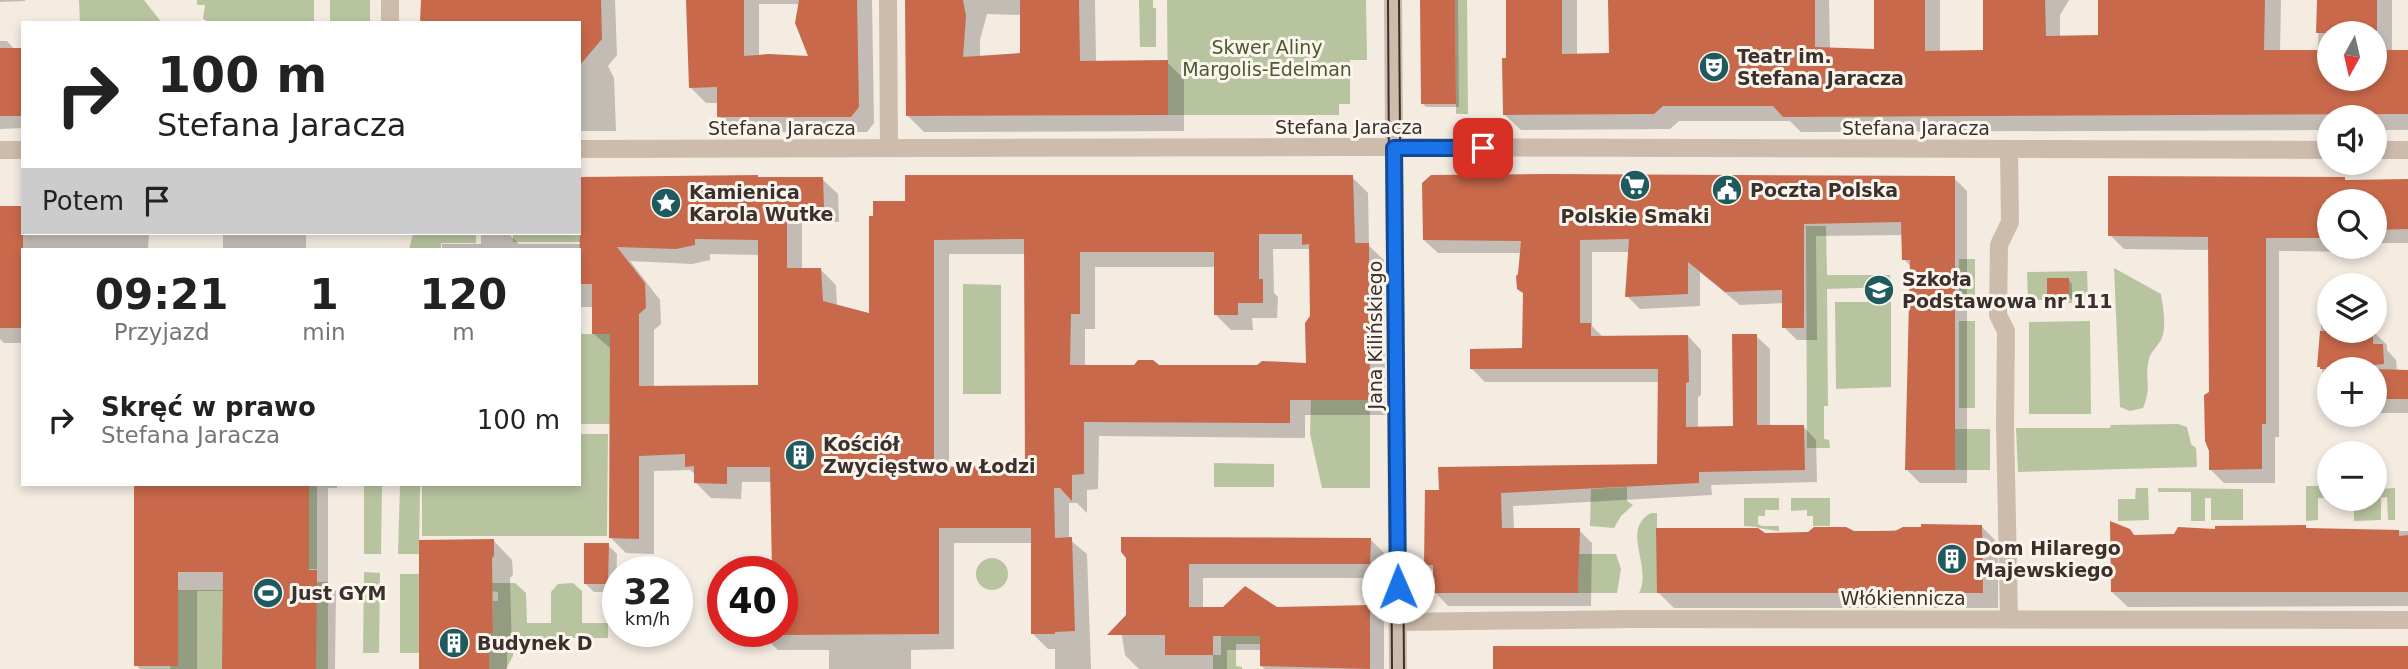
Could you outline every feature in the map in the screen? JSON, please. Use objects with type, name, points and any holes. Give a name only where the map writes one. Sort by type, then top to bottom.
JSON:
[{"type":"street","points":[[390,0],[390,21]]},
{"type":"street","points":[[888,0],[889,148]]},
{"type":"street","name":"Jana Kilińskiego","points":[[1393,0],[1398,669]]},
{"type":"street","name":"Stefana Jaracza","points":[[581,149],[2317,150]]},
{"type":"street","points":[[2008,619],[2006,331],[1998,315],[1999,245],[2010,222],[2010,149]]},
{"type":"street","points":[[0,150],[21,150]]},
{"type":"street","points":[[2387,150],[2408,150]]},
{"type":"street","name":"Włókiennicza","points":[[1398,622],[2408,620]]},
{"type":"green space","points":[[79,0],[144,0],[160,21],[80,21]]},
{"type":"green space","points":[[197,0],[314,0],[314,21],[206,21],[203,19],[205,5],[197,5]]},
{"type":"green space","points":[[330,0],[370,0],[370,21],[330,21]]},
{"type":"green space","points":[[1139,0],[1153,0],[1153,8],[1156,8],[1156,47],[1140,47]]},
{"type":"green space","name":"Skwer Aliny Margolis-Edelman","points":[[1167,0],[1366,0],[1367,60],[1350,60],[1350,104],[1339,104],[1339,115],[1168,115]]},
{"type":"green space","points":[[1455,0],[1467,0],[1468,114],[1456,114]]},
{"type":"green space","points":[[581,182],[592,242],[513,242],[513,235],[581,235]]},
{"type":"green space","points":[[1806,226],[1826,226],[1827,275],[1890,275],[1891,287],[1827,289],[1828,406],[1824,406],[1824,439],[1829,440],[1830,448],[1807,448]]},
{"type":"green space","points":[[413,235],[476,235],[476,243],[441,243],[441,248],[409,248]]},
{"type":"green space","points":[[1959,259],[1975,259],[1975,302],[1959,303]]},
{"type":"green space","points":[[2114,268],[2161,294],[2163,311],[2163,335],[2151,354],[2147,370],[2146,401],[2143,408],[2130,411],[2120,407]]},
{"type":"green space","points":[[2087,271],[2088,299],[2069,299],[2068,278],[2047,278],[2047,300],[2028,300],[2027,272]]},
{"type":"green space","points":[[963,284],[1001,285],[1001,394],[963,394]]},
{"type":"green space","points":[[1835,302],[1891,302],[1891,387],[1836,389]]},
{"type":"green space","points":[[1959,321],[1975,321],[1975,408],[1959,408]]},
{"type":"green space","points":[[2090,321],[2091,414],[2029,414],[2029,322]]},
{"type":"green space","points":[[581,334],[610,334],[610,424],[581,424]]},
{"type":"green space","points":[[1311,400],[1370,400],[1370,488],[1322,488],[1310,434]]},
{"type":"green space","points":[[2178,424],[2187,427],[2191,444],[2196,448],[2197,467],[2018,472],[2016,428],[2110,428],[2111,425]]},
{"type":"green space","points":[[1955,429],[1990,429],[1990,470],[1955,470]]},
{"type":"green space","points":[[581,434],[608,434],[607,536],[422,536],[422,486],[581,486]]},
{"type":"green space","points":[[1214,463],[1274,464],[1274,487],[1214,487]]},
{"type":"green space","points":[[308,486],[317,486],[317,569],[308,569]]},
{"type":"green space","points":[[364,486],[382,486],[381,554],[364,554]]},
{"type":"green space","points":[[400,486],[420,486],[419,554],[398,554]]},
{"type":"green space","points":[[2306,486],[2317,486],[2318,520],[2306,521]]},
{"type":"green space","points":[[1627,487],[1627,501],[1633,505],[1621,516],[1614,528],[1590,526],[1591,489]]},
{"type":"green space","points":[[2136,488],[2148,488],[2149,520],[2118,521],[2118,499],[2135,499]]},
{"type":"green space","points":[[2158,488],[2243,489],[2243,520],[2211,520],[2211,498],[2205,498],[2205,521],[2191,521],[2191,492],[2158,492]]},
{"type":"green space","points":[[2387,488],[2395,488],[2395,520],[2388,520]]},
{"type":"green space","points":[[1744,498],[1779,498],[1779,510],[1765,510],[1765,516],[1758,516],[1758,524],[1779,526],[1779,531],[1744,526]]},
{"type":"green space","points":[[1791,498],[1830,498],[1830,526],[1813,526],[1813,516],[1807,516],[1807,510],[1791,511]]},
{"type":"green space","points":[[2354,511],[2381,511],[2381,520],[2354,521]]},
{"type":"green space","points":[[1651,513],[1657,513],[1657,593],[1639,593],[1642,572],[1638,529],[1642,520]]},
{"type":"green space","points":[[1579,554],[1616,554],[1621,569],[1617,593],[1578,593]]},
{"type":"green space","points":[[992,558],[1003,563],[1008,574],[1003,585],[992,590],[981,585],[976,574],[981,563]]},
{"type":"green space","points":[[364,572],[380,573],[379,653],[363,653]]},
{"type":"green space","points":[[400,574],[419,574],[419,653],[400,653]]},
{"type":"green space","points":[[316,582],[328,582],[328,669],[315,669]]},
{"type":"green space","points":[[492,583],[515,583],[526,593],[527,623],[551,623],[551,592],[558,584],[573,583],[582,591],[582,623],[602,623],[602,638],[513,638],[513,656],[506,669],[489,669],[489,633],[493,633],[493,601],[498,601],[498,592],[491,591]]},
{"type":"green space","points":[[177,590],[224,590],[224,669],[170,669]]},
{"type":"green space","points":[[1221,636],[1260,636],[1260,644],[1236,644],[1236,666],[1242,669],[1213,669],[1213,655],[1221,655]]},
{"type":"building","points":[[421,0],[601,0],[602,39],[581,64],[581,21],[420,21]]},
{"type":"building","points":[[686,0],[744,0],[744,56],[808,56],[795,23],[799,0],[857,0],[859,107],[851,117],[717,117],[717,87],[689,88]]},
{"type":"building","points":[[905,0],[963,0],[966,16],[963,57],[1020,53],[1020,0],[1079,0],[1080,61],[1168,60],[1168,115],[906,116]]},
{"type":"building","points":[[1420,0],[1455,0],[1456,104],[1421,104]]},
{"type":"building","points":[[1506,0],[1562,0],[1562,54],[1609,53],[1608,0],[1815,0],[1815,47],[1874,49],[1874,0],[1925,0],[1925,51],[1983,50],[1983,0],[2045,0],[2046,36],[2098,35],[2098,0],[2265,0],[2264,50],[2317,50],[2317,91],[2387,91],[2387,50],[2408,50],[2408,114],[2387,114],[2387,105],[2317,105],[2317,114],[1783,117],[1773,106],[1663,106],[1654,114],[1503,115],[1502,58],[1506,58]]},
{"type":"building","points":[[2317,0],[2377,0],[2377,21],[2317,21],[2316,33]]},
{"type":"building","points":[[0,48],[21,48],[21,116],[0,116]]},
{"type":"building","points":[[905,175],[1353,175],[1355,243],[1369,243],[1370,400],[1290,400],[1290,423],[1084,422],[1084,474],[1072,475],[1072,501],[1060,488],[1054,488],[1055,538],[1072,537],[1075,631],[1031,634],[1031,528],[939,528],[939,634],[798,635],[798,556],[772,556],[770,467],[727,467],[727,484],[694,483],[694,466],[685,467],[685,454],[639,456],[639,539],[609,538],[610,334],[592,334],[592,284],[581,284],[581,177],[823,177],[824,207],[787,207],[787,268],[821,268],[823,301],[869,313],[869,216],[873,216],[873,201],[905,201]],"holes":[[[1259,234],[1302,234],[1302,245],[1309,244],[1310,316],[1305,323],[1306,363],[1262,361],[1257,365],[1159,365],[1153,360],[1138,360],[1134,365],[1070,365],[1071,314],[1080,314],[1080,252],[1214,252],[1214,315],[1238,315],[1238,303],[1263,303],[1263,279],[1259,279]],[[695,239],[758,240],[758,385],[639,386],[639,314],[646,308],[645,283],[617,247],[676,249],[695,245]],[[1024,239],[1025,465],[934,467],[934,240]]]},
{"type":"building","points":[[1431,175],[1955,176],[1955,470],[1905,470],[1910,260],[1902,260],[1901,222],[1804,224],[1804,328],[1782,328],[1782,290],[1725,292],[1688,262],[1688,294],[1625,297],[1629,239],[1580,240],[1580,323],[1591,323],[1591,336],[1688,335],[1686,427],[1733,426],[1732,334],[1757,334],[1757,425],[1804,425],[1805,470],[1699,472],[1699,483],[1501,493],[1502,528],[1580,528],[1578,593],[1433,593],[1433,565],[1424,565],[1425,490],[1439,490],[1438,467],[1657,464],[1658,369],[1470,369],[1470,349],[1522,348],[1523,293],[1517,289],[1516,276],[1521,241],[1423,240],[1422,183]]},
{"type":"building","points":[[2108,176],[2408,179],[2408,229],[2387,230],[2387,189],[2317,189],[2317,238],[2266,238],[2266,424],[2262,424],[2262,469],[2209,470],[2204,395],[2209,392],[2208,237],[2108,236]]},
{"type":"building","points":[[0,206],[21,206],[21,328],[0,328]]},
{"type":"building","points":[[2047,278],[2069,278],[2069,299],[2047,300]]},
{"type":"building","points":[[2319,343],[2383,344],[2384,357],[2318,357]]},
{"type":"building","points":[[2387,369],[2408,370],[2408,399],[2387,399]]},
{"type":"building","points":[[134,486],[309,486],[309,570],[317,570],[316,669],[222,669],[223,572],[178,572],[178,666],[134,666]]},
{"type":"building","points":[[2110,521],[2130,529],[2134,535],[2174,534],[2178,527],[2215,529],[2215,526],[2306,525],[2306,528],[2399,530],[2399,536],[2408,535],[2408,592],[2111,592]]},
{"type":"building","points":[[1921,524],[1982,525],[1983,593],[1657,593],[1656,528],[1758,528],[1765,533],[1808,532],[1814,527],[1895,531],[1903,527],[1921,527]]},
{"type":"building","points":[[1121,537],[1371,538],[1370,564],[1189,564],[1189,607],[1223,607],[1245,586],[1277,607],[1370,605],[1370,669],[1260,666],[1260,636],[1213,636],[1213,655],[1165,655],[1165,635],[1107,635],[1126,615],[1126,558],[1121,552]]},
{"type":"building","points":[[494,539],[493,633],[489,633],[489,669],[419,669],[419,540]]},
{"type":"building","points":[[584,543],[609,543],[609,556],[602,556],[602,584],[584,584]]},
{"type":"building","points":[[1493,646],[2408,646],[2408,669],[1493,669]]},
{"type":"tram line","points":[[1388,0],[1392,669]]},
{"type":"tram line","points":[[1399,0],[1404,669]]},
{"type":"place","name":"Teatr im. Stefana Jaracza","points":[[1714,67]]},
{"type":"place","name":"Polskie Smaki","points":[[1635,185]]},
{"type":"place","name":"Poczta Polska","points":[[1727,190]]},
{"type":"place","name":"Kamienica Karola Wutke","points":[[666,203]]},
{"type":"place","name":"Szkoła Podstawowa nr 111","points":[[1879,290]]},
{"type":"place","name":"Kościół Zwycięstwo w Łodzi","points":[[800,455]]},
{"type":"place","name":"Dom Hilarego Majewskiego","points":[[1952,559]]},
{"type":"place","name":"Just GYM","points":[[268,593]]},
{"type":"place","name":"Budynek D","points":[[454,643]]},
{"type":"route","points":[[1398,587],[1394,148],[1483,148]]}]
